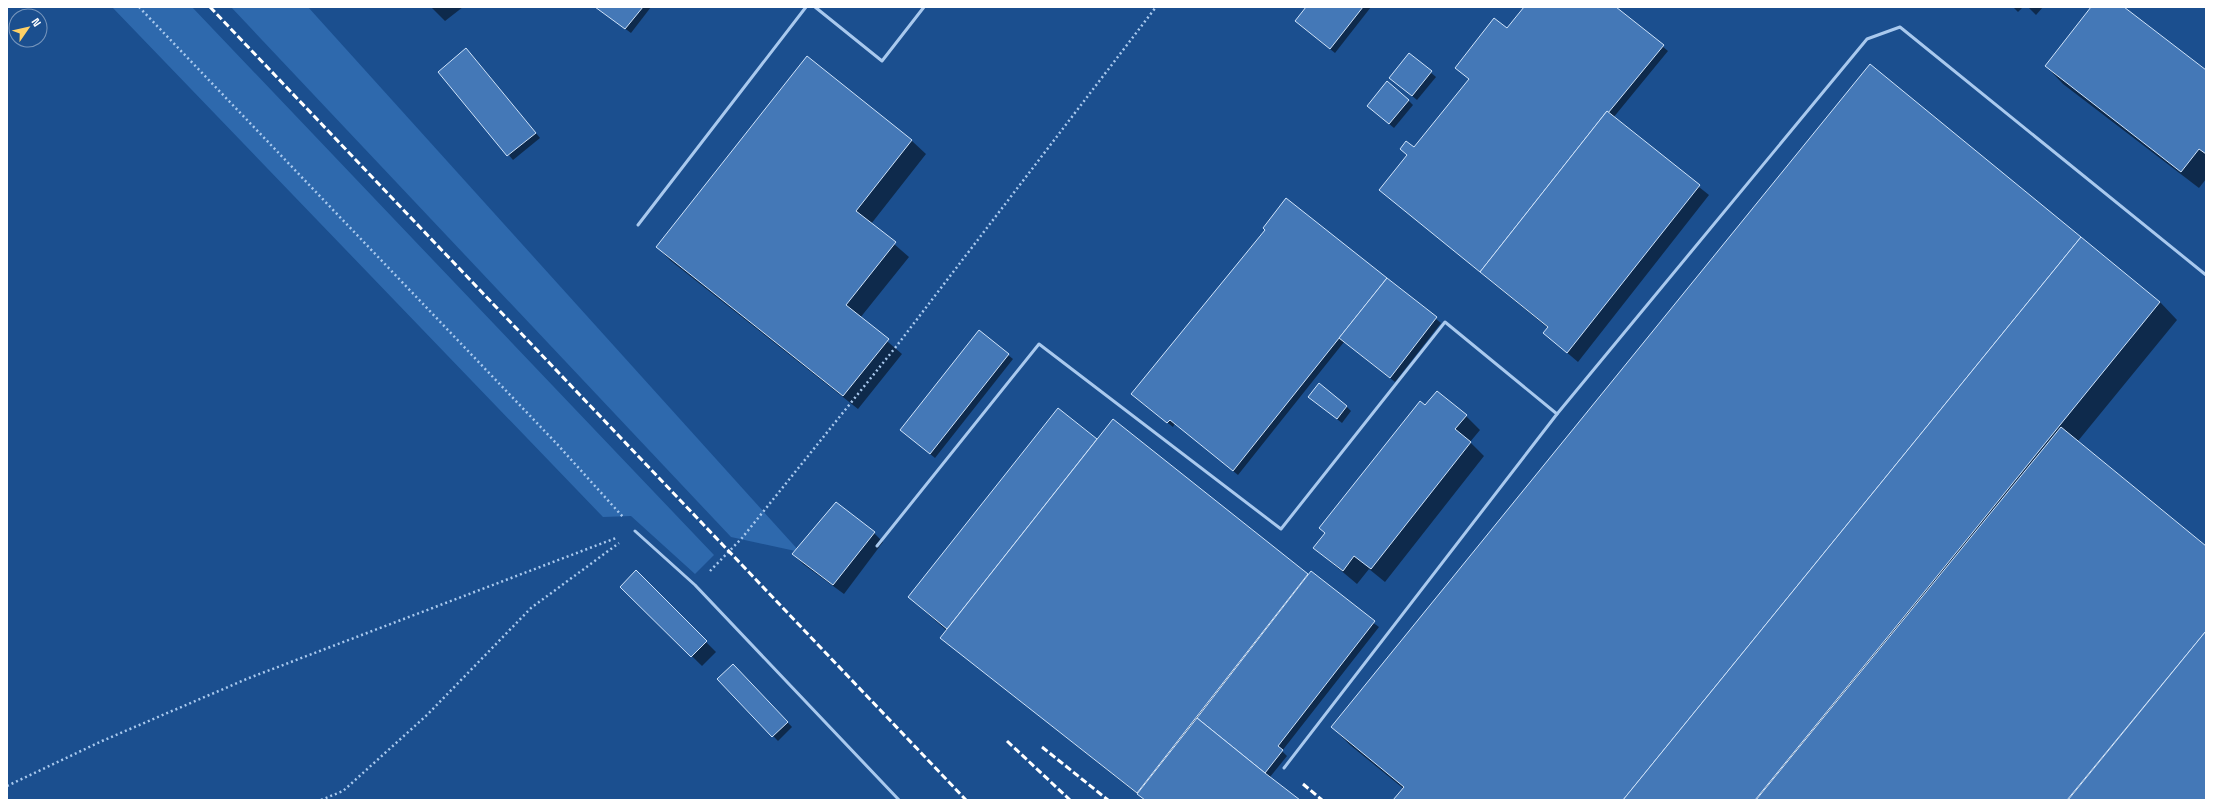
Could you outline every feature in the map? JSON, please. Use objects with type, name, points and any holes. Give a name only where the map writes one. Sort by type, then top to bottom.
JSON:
[{"type":"lane","points":[[638,225],[806,7]]},
{"type":"lane","points":[[815,7],[882,61],[924,7]]},
{"type":"lane","points":[[1284,768],[1556,414],[1867,39],[1900,27],[2206,275]]},
{"type":"lane","points":[[877,546],[1039,344],[1282,529],[1445,322],[1556,414]]},
{"type":"lane","points":[[635,531],[695,585],[900,800]]},
{"type":"path","points":[[139,7],[557,444],[635,531]]},
{"type":"path","points":[[695,585],[742,538],[870,379],[1156,7]]},
{"type":"path","points":[[7,786],[102,741],[249,678],[635,531]]},
{"type":"path","points":[[321,800],[343,791],[427,715],[531,608],[635,531]]},
{"type":"shaded area","points":[[112,7],[192,7],[714,555],[695,574],[631,516],[603,517]]},
{"type":"shaded area","points":[[231,7],[308,7],[800,552],[731,537]]},
{"type":"building","points":[[595,7],[643,7],[625,29]]},
{"type":"building","points":[[1306,7],[1363,7],[1330,49],[1295,21]]},
{"type":"building","points":[[1524,7],[1616,7],[1664,45],[1608,113],[1607,111],[1480,272],[1379,190],[1407,155],[1400,149],[1406,141],[1414,147],[1469,79],[1455,68],[1494,18],[1507,28]]},
{"type":"building","points":[[2091,7],[2124,7],[2206,70],[2206,154],[2199,149],[2181,172],[2045,66]]},
{"type":"building","points":[[466,48],[536,133],[507,156],[438,72]]},
{"type":"building","points":[[1409,53],[1432,71],[1412,96],[1389,78]]},
{"type":"building","points":[[807,56],[912,140],[856,211],[896,242],[846,305],[889,339],[843,396],[656,247]]},
{"type":"building","points":[[1870,64],[2081,237],[1623,800],[1393,800],[1404,787],[1331,727]]},
{"type":"building","points":[[1387,81],[1409,100],[1389,124],[1367,106]]},
{"type":"building","points":[[1607,111],[1700,185],[1567,353],[1543,333],[1548,327],[1480,272]]},
{"type":"building","points":[[1286,198],[1387,278],[1233,471],[1170,420],[1167,423],[1131,394],[1265,230],[1263,228]]},
{"type":"building","points":[[2081,237],[2160,302],[1755,800],[1623,800]]},
{"type":"building","points":[[1387,278],[1437,317],[1390,378],[1339,338]]},
{"type":"building","points":[[979,330],[1009,354],[930,454],[900,430]]},
{"type":"building","points":[[1319,383],[1347,406],[1337,419],[1308,397]]},
{"type":"building","points":[[1437,391],[1467,415],[1455,429],[1471,442],[1371,569],[1354,556],[1343,571],[1313,548],[1325,533],[1319,528],[1420,401],[1425,405]]},
{"type":"building","points":[[1058,408],[1097,439],[947,629],[908,597]]},
{"type":"building","points":[[1113,419],[1308,574],[1137,793],[940,638]]},
{"type":"building","points":[[2061,427],[2206,546],[2206,631],[2067,800],[1756,800]]},
{"type":"building","points":[[836,502],[875,532],[833,585],[792,554]]},
{"type":"building","points":[[636,570],[707,641],[691,657],[620,587]]},
{"type":"building","points":[[1311,571],[1375,621],[1278,746],[1283,750],[1265,773],[1197,718]]},
{"type":"building","points":[[2206,631],[2206,800],[2068,800]]},
{"type":"building","points":[[733,664],[788,722],[772,737],[717,679]]},
{"type":"building","points":[[1197,718],[1300,800],[1145,800],[1137,794]]},
{"type":"railway","points":[[210,7],[966,800]]},
{"type":"railway","points":[[1007,741],[1070,800]]},
{"type":"railway","points":[[1042,747],[1108,800]]},
{"type":"railway","points":[[1303,784],[1322,800]]}]
